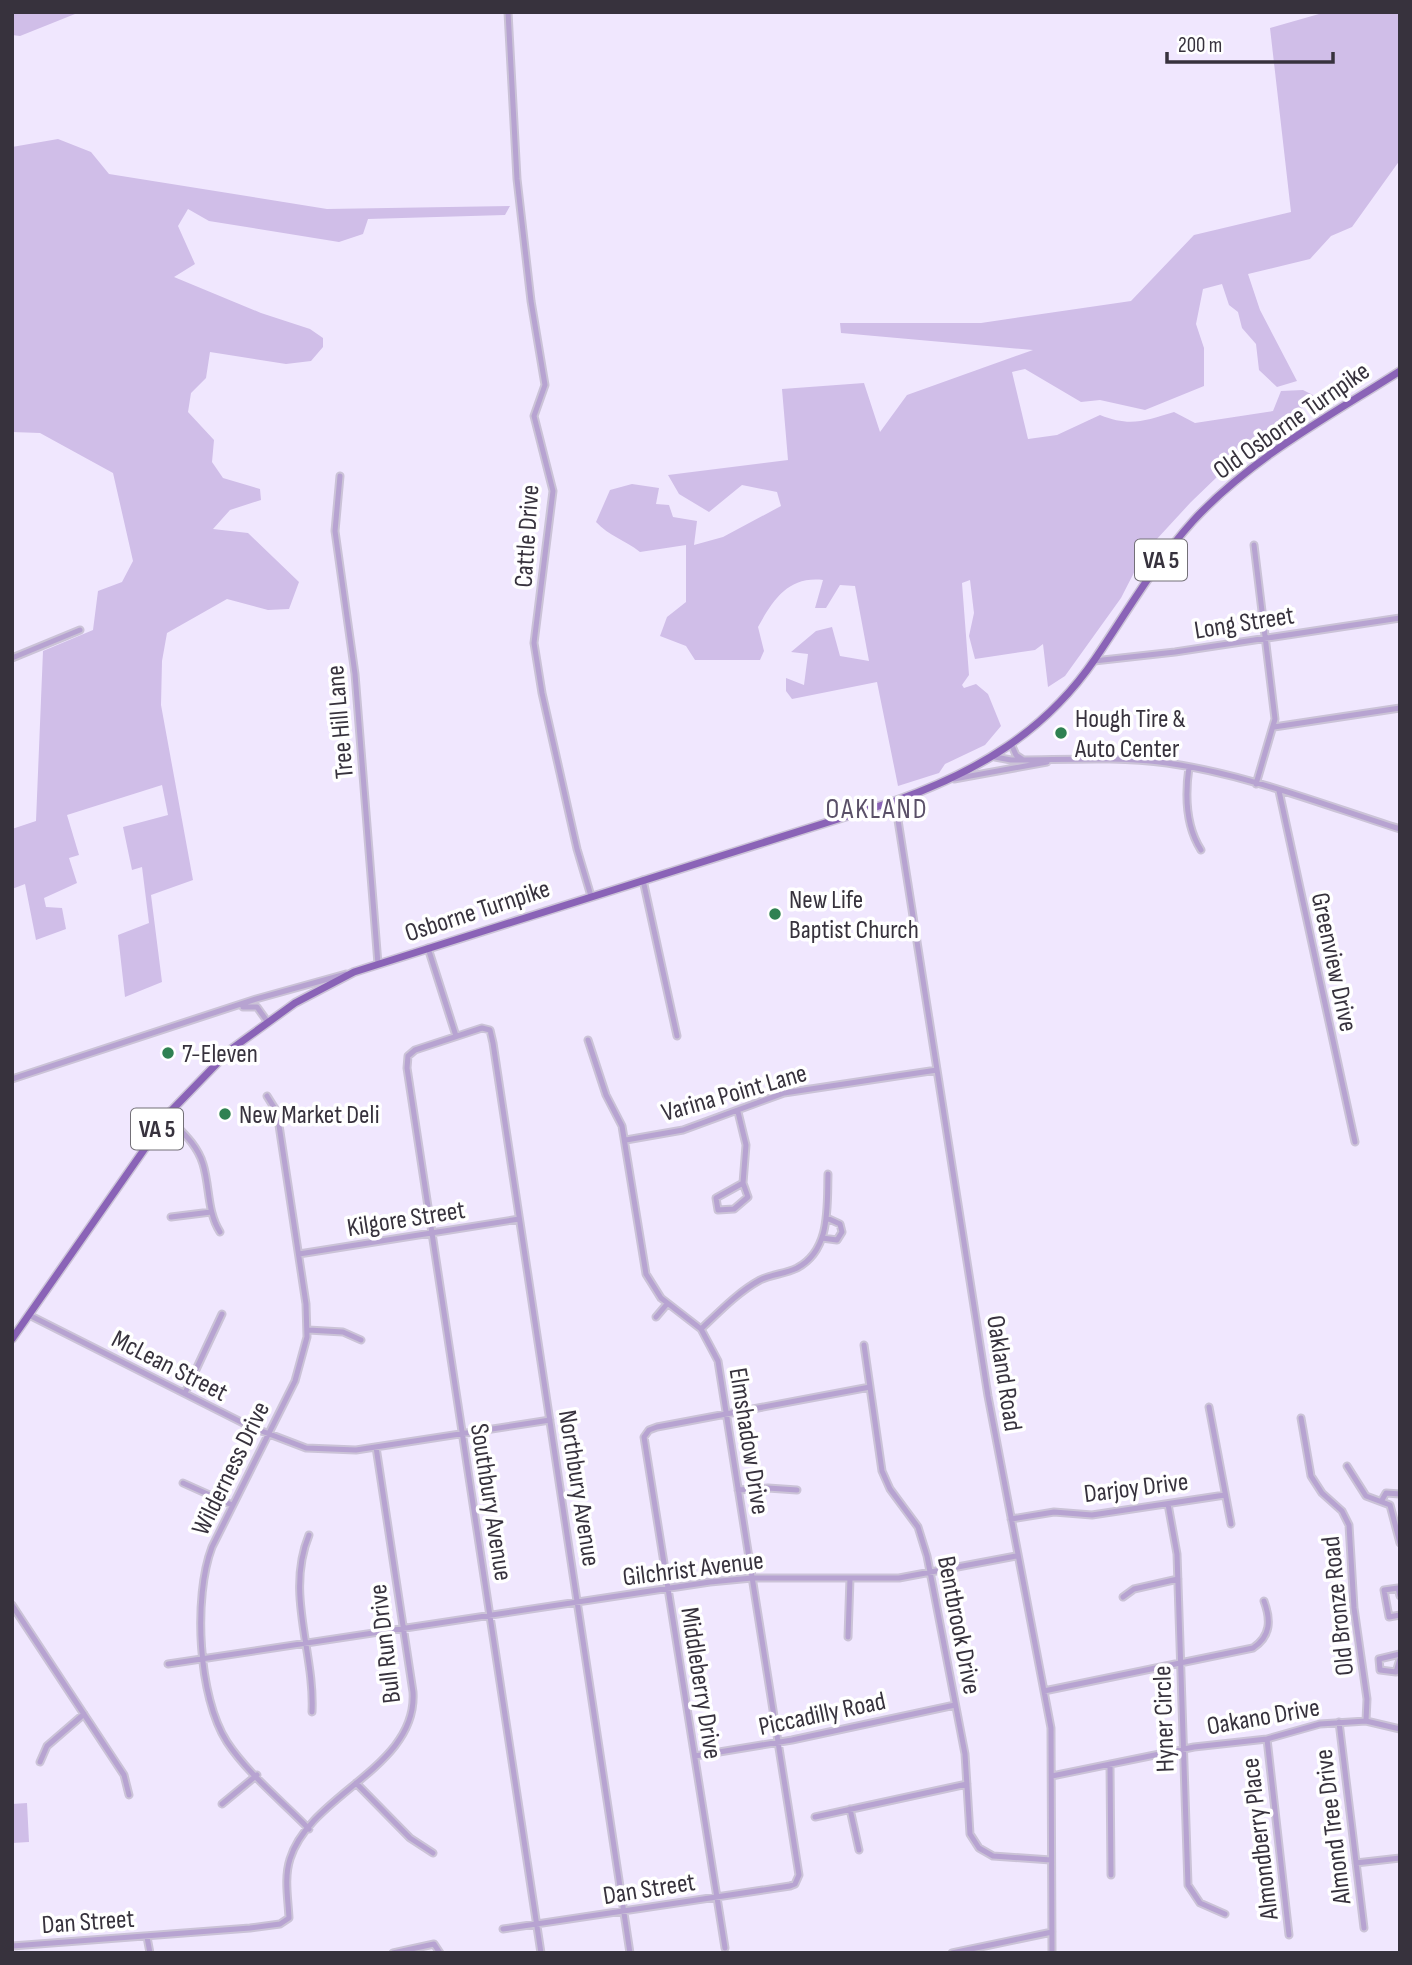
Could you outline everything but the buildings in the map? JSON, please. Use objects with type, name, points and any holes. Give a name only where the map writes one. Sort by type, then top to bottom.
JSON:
[{"type":"main road","name":"Old Osborne Turnpike","points":[[954,779],[1012,746],[1062,701],[1094,661],[1161,560],[1218,496],[1276,449],[1400,371]]},
{"type":"main road","name":"Osborne Turnpike","points":[[354,972],[895,801],[954,779]]},
{"type":"main road","name":"VA 5","points":[[12,1339],[167,1116],[213,1065],[267,1021],[354,972]]},
{"type":"street","name":"Cattle Drive","points":[[508,12],[518,191],[531,301],[545,385],[534,416],[553,491],[534,643],[568,810],[591,896]]},
{"type":"street","name":"Tree Hill Lane","points":[[340,476],[335,531],[355,674],[378,964]]},
{"type":"street","points":[[1254,545],[1275,705],[1274,727],[1256,784]]},
{"type":"street","name":"Long Street","points":[[1094,661],[1400,618]]},
{"type":"street","points":[[12,659],[80,630]]},
{"type":"street","points":[[1274,727],[1400,708]]},
{"type":"street","points":[[1012,746],[1017,757],[1025,760]]},
{"type":"street","points":[[995,757],[1025,760],[1130,759],[1189,766],[1400,829]]},
{"type":"street","points":[[954,779],[1058,760]]},
{"type":"street","points":[[1189,766],[1187,808],[1191,831],[1201,850]]},
{"type":"street","name":"Greenview Drive","points":[[1279,791],[1355,1142]]},
{"type":"street","name":"Oakland Road","points":[[895,801],[1016,1556],[1052,1738],[1052,1953]]},
{"type":"street","points":[[643,880],[677,1036]]},
{"type":"street","points":[[428,948],[456,1036]]},
{"type":"street","name":"Osborne Turnpike","points":[[12,1079],[296,987],[354,972]]},
{"type":"street","points":[[296,987],[301,1000]]},
{"type":"street","points":[[236,1007],[257,1007],[267,1021]]},
{"type":"street","name":"Northbury Avenue","points":[[456,1036],[482,1028],[490,1030],[630,1953]]},
{"type":"street","name":"Southbury Avenue","points":[[456,1036],[415,1049],[408,1056],[407,1068],[541,1953]]},
{"type":"street","name":"Elmshadow Drive","points":[[588,1040],[625,1140],[641,1259],[653,1288],[667,1304],[701,1329],[718,1361],[798,1880]]},
{"type":"street","name":"Varina Point Lane","points":[[625,1140],[683,1130],[801,1090],[937,1070]]},
{"type":"street","name":"Wilderness Drive","points":[[267,1096],[277,1112],[308,1330],[298,1373],[232,1504],[203,1575],[199,1618],[213,1711],[220,1731],[257,1775],[309,1829]]},
{"type":"street","points":[[738,1112],[746,1145],[743,1183],[748,1195],[746,1202],[728,1211],[718,1210],[716,1198],[743,1183]]},
{"type":"street","points":[[167,1116],[198,1150],[206,1175],[211,1212],[220,1232]]},
{"type":"street","points":[[701,1329],[762,1279],[799,1267],[822,1238],[827,1218],[828,1174]]},
{"type":"street","points":[[171,1217],[211,1212]]},
{"type":"street","points":[[822,1238],[837,1240],[842,1232],[840,1224],[827,1218]]},
{"type":"street","name":"Kilgore Street","points":[[299,1254],[519,1219]]},
{"type":"street","points":[[656,1317],[667,1304]]},
{"type":"street","points":[[185,1393],[222,1314]]},
{"type":"street","name":"McLean Street","points":[[29,1315],[268,1434],[318,1450],[376,1447],[550,1420]]},
{"type":"street","points":[[308,1330],[343,1332],[360,1340]]},
{"type":"street","name":"Bentbrook Drive","points":[[864,1345],[884,1478],[918,1527],[930,1573],[955,1705],[967,1784],[969,1828],[979,1847],[1003,1858],[1051,1860]]},
{"type":"street","points":[[726,1414],[870,1387]]},
{"type":"street","points":[[1209,1407],[1231,1524]]},
{"type":"street","name":"Middleberry Drive","points":[[726,1414],[657,1427],[646,1433],[645,1449],[726,1948]]},
{"type":"street","name":"Old Bronze Road","points":[[1301,1418],[1311,1476],[1322,1493],[1342,1510],[1349,1525],[1354,1608],[1367,1699],[1366,1721]]},
{"type":"street","name":"Bull Run Drive","points":[[289,1916],[286,1878],[289,1860],[309,1829],[396,1744],[412,1715],[413,1692],[376,1447]]},
{"type":"street","points":[[1347,1466],[1366,1496],[1390,1505],[1397,1522],[1400,1543]]},
{"type":"street","points":[[183,1483],[232,1504]]},
{"type":"street","points":[[738,1490],[797,1490]]},
{"type":"street","points":[[1382,1500],[1385,1493],[1400,1494]]},
{"type":"street","name":"Darjoy Drive","points":[[1011,1519],[1054,1512],[1092,1515],[1225,1495]]},
{"type":"street","name":"Hyner Circle","points":[[1168,1504],[1177,1554],[1188,1885],[1200,1903],[1225,1914]]},
{"type":"street","points":[[309,1535],[299,1573],[312,1712]]},
{"type":"street","name":"Gilchrist Avenue","points":[[168,1664],[752,1578],[899,1577],[1016,1556]]},
{"type":"street","points":[[848,1637],[850,1578]]},
{"type":"street","points":[[1123,1597],[1134,1589],[1178,1579]]},
{"type":"street","points":[[1400,1596],[1398,1588],[1384,1590],[1389,1617],[1400,1615]]},
{"type":"street","points":[[1044,1691],[1181,1665],[1255,1646],[1268,1627],[1264,1601]]},
{"type":"street","points":[[12,1605],[124,1775],[129,1794]]},
{"type":"street","name":"Piccadilly Road","points":[[695,1756],[779,1743],[955,1705]]},
{"type":"street","points":[[40,1762],[47,1746],[83,1714]]},
{"type":"street","name":"Oakano Drive","points":[[1052,1776],[1183,1750],[1267,1739],[1307,1727],[1366,1721],[1400,1729]]},
{"type":"street","name":"Almond Tree Drive","points":[[1339,1723],[1364,1928]]},
{"type":"street","name":"Almondberry Place","points":[[1267,1739],[1289,1935]]},
{"type":"street","points":[[1110,1764],[1111,1875]]},
{"type":"street","points":[[222,1804],[257,1775]]},
{"type":"street","points":[[356,1783],[410,1838],[433,1853]]},
{"type":"street","points":[[815,1817],[967,1784]]},
{"type":"street","points":[[850,1809],[859,1850]]},
{"type":"street","points":[[1356,1863],[1400,1858]]},
{"type":"street","name":"Dan Street","points":[[503,1929],[790,1886],[798,1880]]},
{"type":"street","name":"Dan Street","points":[[12,1946],[274,1925],[286,1921],[289,1916]]},
{"type":"street","points":[[952,1953],[1052,1932]]},
{"type":"street","points":[[147,1937],[149,1953]]},
{"type":"street","points":[[393,1953],[434,1944],[440,1953]]},
{"type":"shaded area","points":[[12,12],[80,12],[20,36],[12,35]]},
{"type":"shaded area","points":[[1326,12],[1400,12],[1400,160],[1352,227],[1331,236],[1310,259],[1248,274],[1260,310],[1297,381],[1277,387],[1259,370],[1256,344],[1242,328],[1238,312],[1229,305],[1222,284],[1203,289],[1196,324],[1204,348],[1204,386],[1145,410],[1100,400],[1081,402],[1025,369],[1012,372],[1028,439],[1057,435],[1100,415],[1129,422],[1174,412],[1195,423],[1273,411],[1281,391],[1303,390],[1313,395],[1312,401],[1246,449],[1191,502],[1144,553],[1121,598],[1065,676],[1048,687],[1043,644],[1035,650],[975,659],[969,636],[974,613],[970,580],[962,583],[969,675],[962,685],[964,688],[976,684],[988,694],[1001,726],[985,745],[945,764],[939,773],[898,786],[877,682],[792,699],[786,691],[786,678],[804,685],[808,654],[791,652],[816,631],[832,627],[840,656],[869,661],[855,586],[840,585],[826,608],[815,608],[823,580],[800,582],[783,592],[758,627],[764,651],[760,660],[695,660],[686,646],[660,636],[667,617],[686,602],[686,545],[640,552],[606,531],[596,522],[610,490],[632,484],[659,488],[656,504],[669,505],[673,517],[697,521],[694,545],[723,537],[781,506],[777,492],[742,485],[709,512],[679,494],[668,475],[788,460],[782,389],[864,383],[880,432],[907,395],[1033,350],[841,333],[840,323],[981,323],[1131,301],[1194,235],[1291,212],[1270,28]]},
{"type":"shaded area","points":[[58,139],[91,152],[109,174],[327,209],[510,206],[505,215],[368,219],[363,234],[339,242],[209,221],[188,209],[178,226],[195,264],[174,277],[261,313],[310,329],[323,338],[323,347],[311,361],[286,364],[210,352],[206,378],[191,393],[188,412],[214,440],[212,462],[223,478],[260,489],[261,500],[230,510],[213,529],[248,533],[299,582],[289,609],[268,610],[227,599],[167,633],[162,661],[161,705],[193,880],[151,895],[162,982],[125,997],[118,935],[149,923],[142,867],[132,870],[123,827],[168,815],[162,785],[67,815],[79,855],[69,858],[77,883],[44,898],[46,907],[62,908],[66,929],[36,940],[25,884],[12,889],[12,829],[36,821],[43,651],[93,630],[98,591],[122,582],[133,561],[113,473],[40,433],[12,432],[12,147]]},
{"type":"shaded area","points":[[27,1803],[29,1842],[12,1843],[12,1804]]},
{"type":"place","name":"Hough Tire & Auto Center","points":[[1061,733]]},
{"type":"place","name":"New Life Baptist Church","points":[[775,914]]},
{"type":"place","name":"7-Eleven","points":[[168,1053]]},
{"type":"place","name":"New Market Deli","points":[[225,1114]]},
{"type":"district","name":"OAKLAND","points":[[877,808]]}]
